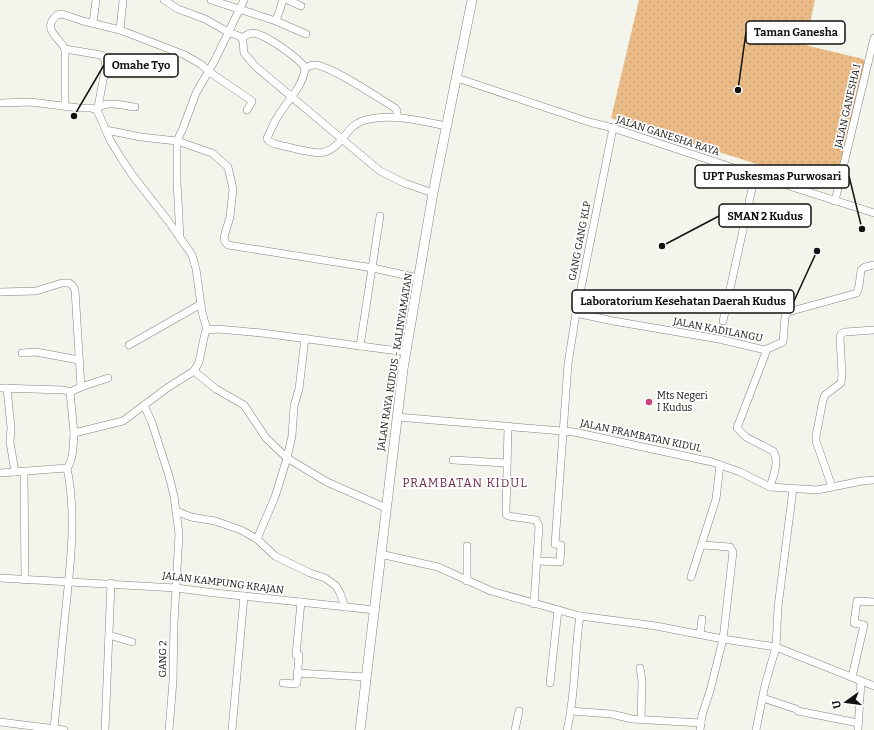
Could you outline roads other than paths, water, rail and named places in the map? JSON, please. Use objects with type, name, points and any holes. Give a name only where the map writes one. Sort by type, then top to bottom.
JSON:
[{"type":"main road","name":"JALAN RAYA KUDUS - KALINYAMATAN","points":[[360,730],[375,610],[380,554],[406,352],[433,193],[472,0]]},
{"type":"street","points":[[94,23],[96,0]]},
{"type":"street","points":[[120,30],[123,0]]},
{"type":"street","points":[[164,0],[178,9],[205,19],[242,38]]},
{"type":"street","points":[[211,0],[276,21],[306,34]]},
{"type":"street","points":[[180,238],[176,182],[177,141],[196,93],[244,0]]},
{"type":"street","points":[[276,21],[283,0]]},
{"type":"street","points":[[288,0],[302,6]]},
{"type":"street","points":[[65,106],[65,49],[51,32],[51,22],[54,17],[62,14],[120,30],[185,55],[202,65],[208,71],[252,101],[247,110]]},
{"type":"street","points":[[242,38],[249,34],[257,34],[279,46],[302,63],[305,68],[302,80],[293,96],[277,117],[268,138],[269,141],[275,144],[314,153],[323,153],[335,148],[352,127],[361,121],[374,118],[396,117],[447,126]]},
{"type":"street","points":[[242,38],[244,53],[255,66],[293,96],[380,171],[404,183],[433,193]]},
{"type":"street","name":"JALAN GANESHA I","points":[[835,201],[874,38]]},
{"type":"street","points":[[65,49],[101,55],[104,58],[106,65],[97,108],[110,140],[121,158],[194,259],[201,304],[208,330],[199,362],[194,371],[167,388],[123,421],[74,433]]},
{"type":"street","points":[[305,68],[314,65],[324,67],[337,73],[395,108],[397,111],[396,117]]},
{"type":"street","name":"JALAN GANESHA RAYA","points":[[457,78],[589,122],[613,128],[874,213]]},
{"type":"street","points":[[0,103],[27,102],[80,108],[97,108],[116,105],[135,107]]},
{"type":"street","name":"GANG GANG KLP","points":[[537,561],[560,562],[561,545],[555,544],[562,430],[568,364],[576,313],[613,128]]},
{"type":"street","points":[[106,130],[141,137],[177,141],[212,153],[228,167],[233,189],[230,217],[224,237],[225,242],[228,245],[373,268],[418,278]]},
{"type":"street","points":[[723,321],[755,175]]},
{"type":"street","points":[[360,346],[380,216]]},
{"type":"street","points":[[765,350],[783,342],[785,317],[788,312],[857,293],[861,270],[865,267],[874,265]]},
{"type":"street","points":[[0,292],[36,291],[69,283],[73,286],[75,290],[81,387]]},
{"type":"street","points":[[129,345],[201,304]]},
{"type":"street","name":"JALAN KADILANGU","points":[[576,313],[613,321],[718,339],[765,350],[766,352],[737,428],[746,437],[773,451],[776,455],[776,462],[770,487]]},
{"type":"street","points":[[208,330],[218,329],[305,338],[406,352]]},
{"type":"street","points":[[832,488],[816,441],[823,400],[825,395],[841,383],[841,334],[845,332],[874,330]]},
{"type":"street","points":[[257,539],[275,497],[287,458],[292,436],[294,406],[299,389],[305,338]]},
{"type":"street","points":[[22,353],[36,352],[79,360]]},
{"type":"street","points":[[194,371],[216,389],[244,405],[266,438],[287,458],[327,482],[386,508]]},
{"type":"street","points":[[15,472],[10,442],[11,428],[3,388],[64,390],[70,392],[108,378]]},
{"type":"street","points":[[54,728],[68,583],[72,518],[71,486],[67,468],[69,466],[72,452],[74,433],[70,392]]},
{"type":"street","name":"GANG 2","points":[[144,405],[152,423],[169,476],[174,496],[179,534],[174,623],[173,680],[169,730]]},
{"type":"street","name":"JALAN PRAMBATAN KIDUL","points":[[397,418],[562,430],[642,446],[720,465],[740,472],[770,487],[808,490],[832,488],[862,481],[874,480]]},
{"type":"street","points":[[508,426],[506,514],[508,516],[532,518],[538,522],[539,526],[534,604]]},
{"type":"street","points":[[453,460],[506,463]]},
{"type":"street","points":[[691,577],[716,499],[720,465]]},
{"type":"street","points":[[0,473],[67,468]]},
{"type":"street","points":[[24,471],[25,580]]},
{"type":"street","points":[[756,730],[776,647],[778,607],[793,489]]},
{"type":"street","points":[[176,511],[191,517],[216,521],[241,530],[257,539],[275,556],[310,573],[325,578],[336,586],[345,607]]},
{"type":"street","points":[[571,711],[611,714],[628,718],[700,726],[722,639],[733,552],[730,547],[702,544]]},
{"type":"street","points":[[467,546],[467,581]]},
{"type":"street","points":[[380,554],[438,567],[491,591],[580,616],[614,620],[776,647],[874,686]]},
{"type":"street","name":"JALAN KAMPUNG KRAJAN","points":[[0,578],[68,583],[111,583],[176,588],[375,610]]},
{"type":"street","points":[[105,730],[108,690],[108,635],[111,583]]},
{"type":"street","points":[[232,730],[244,596]]},
{"type":"street","points":[[852,677],[864,625],[854,623],[857,601],[874,602]]},
{"type":"street","points":[[283,682],[297,683],[299,655],[296,655],[301,602]]},
{"type":"street","points":[[550,683],[558,610]]},
{"type":"street","points":[[567,730],[571,711],[580,616]]},
{"type":"street","points":[[700,634],[702,619]]},
{"type":"street","points":[[108,635],[132,642]]},
{"type":"street","points":[[640,668],[642,681],[641,719]]},
{"type":"street","points":[[297,673],[366,677]]},
{"type":"street","points":[[763,698],[798,711],[858,726],[861,681]]},
{"type":"street","points":[[515,730],[519,711]]},
{"type":"street","points":[[0,722],[8,726],[54,728],[64,730]]},
{"type":"place","name":"Taman Ganesha","points":[[738,90]]},
{"type":"place","name":"Omahe Tyo","points":[[74,116]]},
{"type":"place","name":"UPT Puskesmas Purwosari","points":[[862,229]]},
{"type":"place","name":"SMAN 2 Kudus","points":[[662,246]]},
{"type":"place","name":"Laboratorium Kesehatan Daerah Kudus","points":[[817,251]]},
{"type":"place","name":"Mts Negeri I Kudus","points":[[649,402]]},
{"type":"district","name":"PRAMBATAN KIDUL","points":[[465,483]]}]
